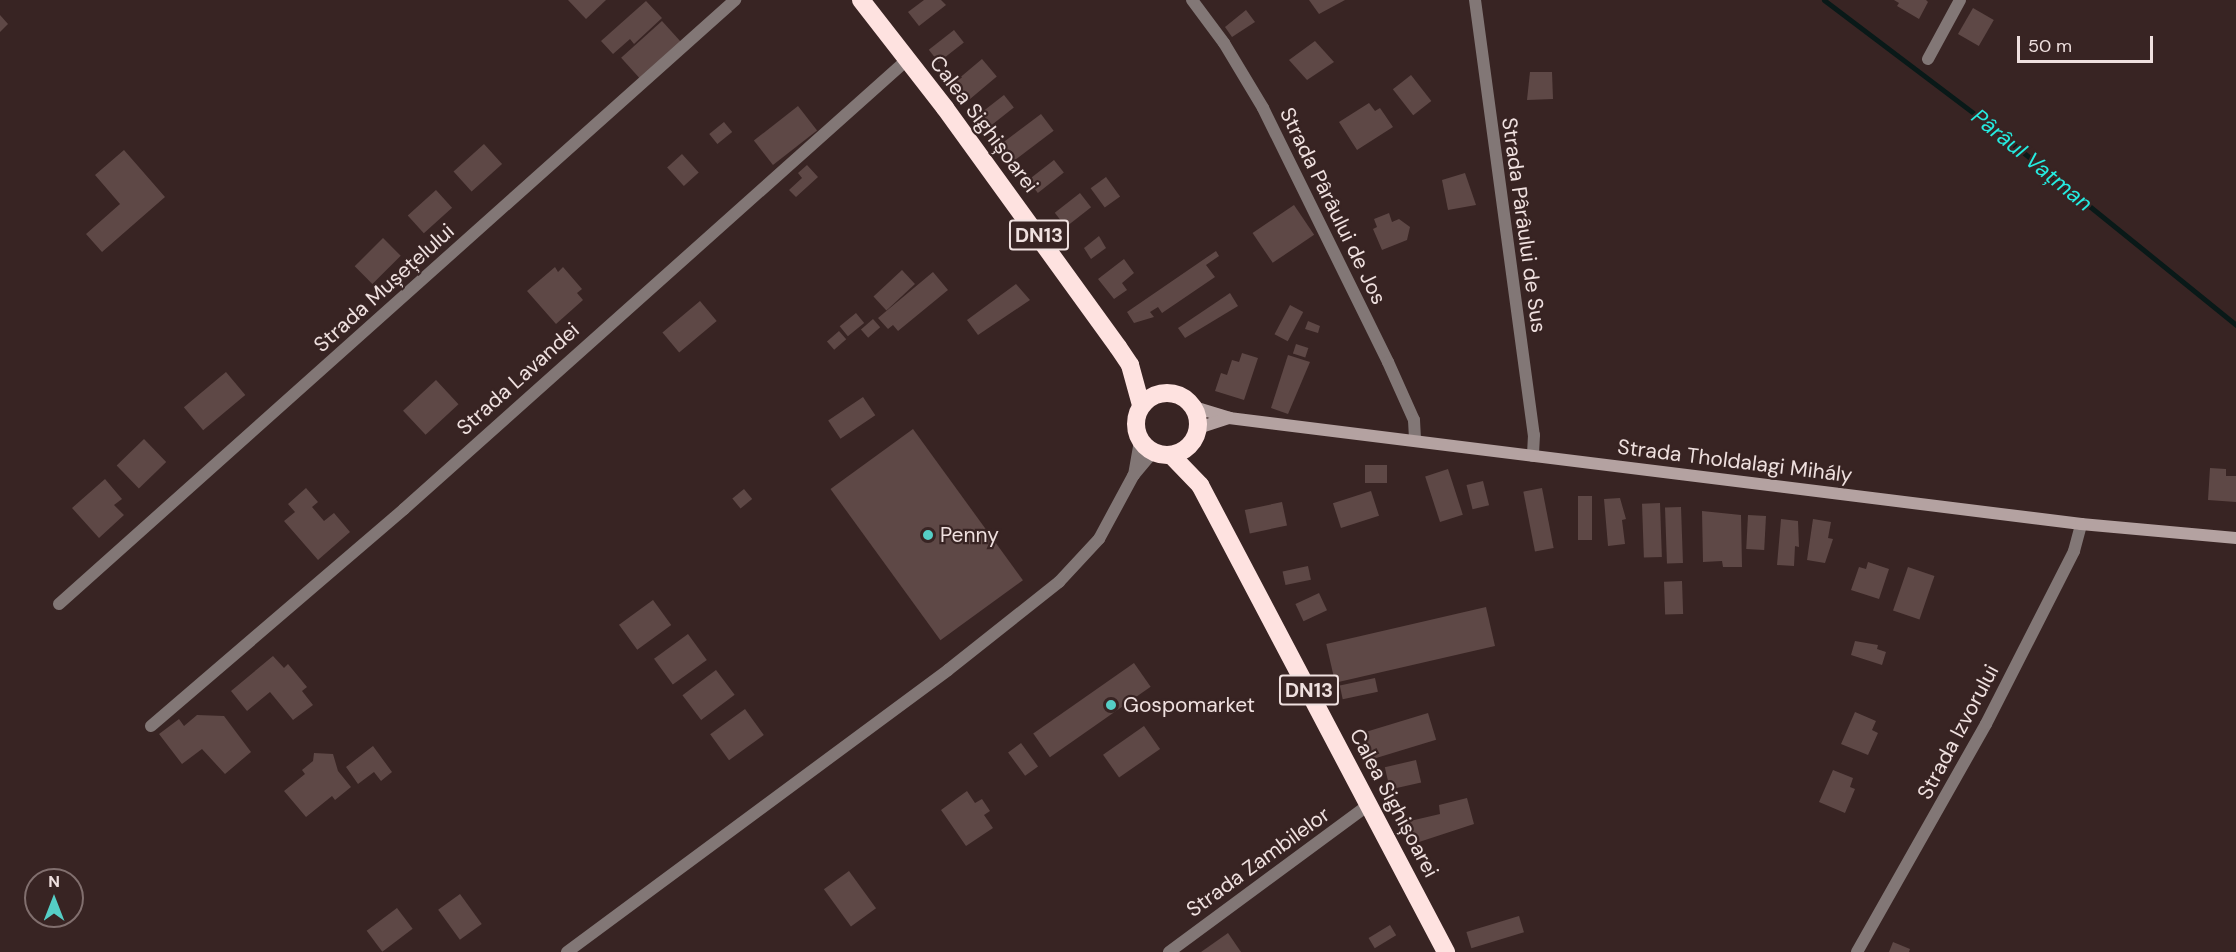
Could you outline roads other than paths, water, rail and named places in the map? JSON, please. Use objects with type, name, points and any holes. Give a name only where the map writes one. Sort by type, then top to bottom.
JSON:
[{"type":"highway","name":"Calea Sighișoarei","points":[[861,0],[908,59],[1130,365],[1163,392]]},
{"type":"highway","name":"Calea Sighișoarei","points":[[1130,365],[1141,405]]},
{"type":"highway","points":[[1141,405],[1163,392]]},
{"type":"highway","name":"DN13","points":[[1163,392],[1186,398],[1194,407],[1195,435]]},
{"type":"highway","name":"DN13","points":[[1141,405],[1135,422],[1155,449]]},
{"type":"highway","name":"Calea Sighișoarei","points":[[1195,435],[1200,485],[1446,952]]},
{"type":"highway","points":[[1155,449],[1195,435]]},
{"type":"highway","name":"Calea Sighișoarei","points":[[1155,449],[1200,485]]},
{"type":"street","name":"Strada Mușețelului","points":[[58,604],[735,0]]},
{"type":"street","name":"Strada Pârâului de Jos","points":[[1192,0],[1224,43],[1263,108],[1388,362],[1414,420],[1415,440]]},
{"type":"street","name":"Strada Pârâului de Sus","points":[[1475,0],[1534,435],[1533,456]]},
{"type":"street","points":[[1928,59],[1960,0]]},
{"type":"street","name":"Strada Lavandei","points":[[151,726],[404,509],[908,59]]},
{"type":"street","name":"Strada Tholdalagi Mihály","points":[[1194,407],[1229,418],[2081,524],[2236,538]]},
{"type":"street","name":"Strada Tholdalagi Mihály","points":[[1195,435],[1229,418]]},
{"type":"street","points":[[567,952],[948,670],[1059,582],[1099,539],[1133,476],[1155,449]]},
{"type":"street","points":[[1133,476],[1155,449]]},
{"type":"street","name":"Strada Izvorului","points":[[1857,952],[1986,724],[2074,551],[2081,524]]},
{"type":"street","name":"Strada Zambilelor","points":[[1168,952],[1370,804]]},
{"type":"waterway","name":"Pârâul Vațman","points":[[1824,0],[1993,128],[2236,325]]},
{"type":"place","name":"Penny","points":[[928,535]]},
{"type":"place","name":"Gospomarket","points":[[1111,705]]}]
